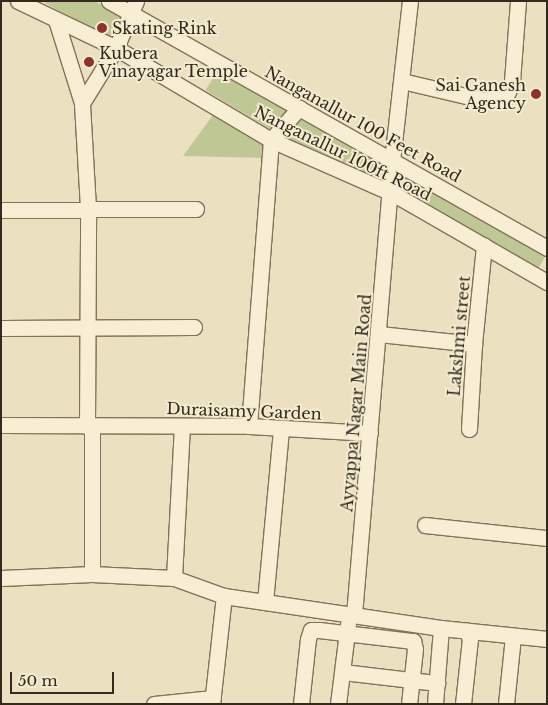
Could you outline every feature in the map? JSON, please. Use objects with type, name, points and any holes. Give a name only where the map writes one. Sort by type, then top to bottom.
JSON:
[{"type":"street","name":"Nanganallur 100ft Road","points":[[18,1],[116,48],[271,140],[392,193],[547,282]]},
{"type":"street","name":"Nanganallur 100 Feet Road","points":[[109,1],[133,7],[299,108],[547,248]]},
{"type":"street","name":"Ayyappa Nagar Main Road","points":[[338,704],[347,633],[352,615],[392,193],[392,160],[410,1]]},
{"type":"street","points":[[402,81],[483,100],[502,98],[508,92],[512,81],[518,1]]},
{"type":"street","points":[[82,103],[116,48],[133,7]]},
{"type":"street","points":[[56,20],[82,103],[88,208],[86,328],[90,427],[92,574]]},
{"type":"street","points":[[249,426],[271,140],[299,108]]},
{"type":"street","points":[[1,210],[88,208],[196,209]]},
{"type":"street","name":"Lakshmi street","points":[[469,429],[474,344],[484,246]]},
{"type":"street","points":[[1,328],[194,327]]},
{"type":"street","points":[[379,334],[474,344]]},
{"type":"street","name":"Duraisamy Garden","points":[[1,425],[90,427],[249,426],[370,433]]},
{"type":"street","points":[[174,578],[182,426]]},
{"type":"street","points":[[265,602],[280,428]]},
{"type":"street","points":[[425,526],[547,538]]},
{"type":"street","points":[[1,578],[92,574],[174,578],[224,596],[441,628],[547,639]]},
{"type":"street","points":[[154,704],[213,701],[224,596]]},
{"type":"street","points":[[435,704],[441,628]]},
{"type":"street","points":[[301,704],[311,630],[413,641],[415,649],[409,704]]},
{"type":"street","points":[[463,704],[470,638],[468,631]]},
{"type":"street","points":[[506,704],[513,636]]},
{"type":"street","points":[[342,672],[437,683]]},
{"type":"green space","name":"Skating Rink","points":[[42,1],[95,1],[121,16],[109,40]]},
{"type":"green space","points":[[219,68],[289,110],[276,133],[206,90]]},
{"type":"green space","points":[[213,115],[264,141],[263,158],[183,156]]},
{"type":"green space","points":[[300,119],[388,163],[386,186],[283,139]]},
{"type":"green space","points":[[396,167],[547,254],[535,274],[384,187]]},
{"type":"place","name":"Skating Rink","points":[[102,28]]},
{"type":"place","name":"Kubera Vinayagar Temple","points":[[89,62]]},
{"type":"place","name":"Sai Ganesh Agency","points":[[536,94]]}]
